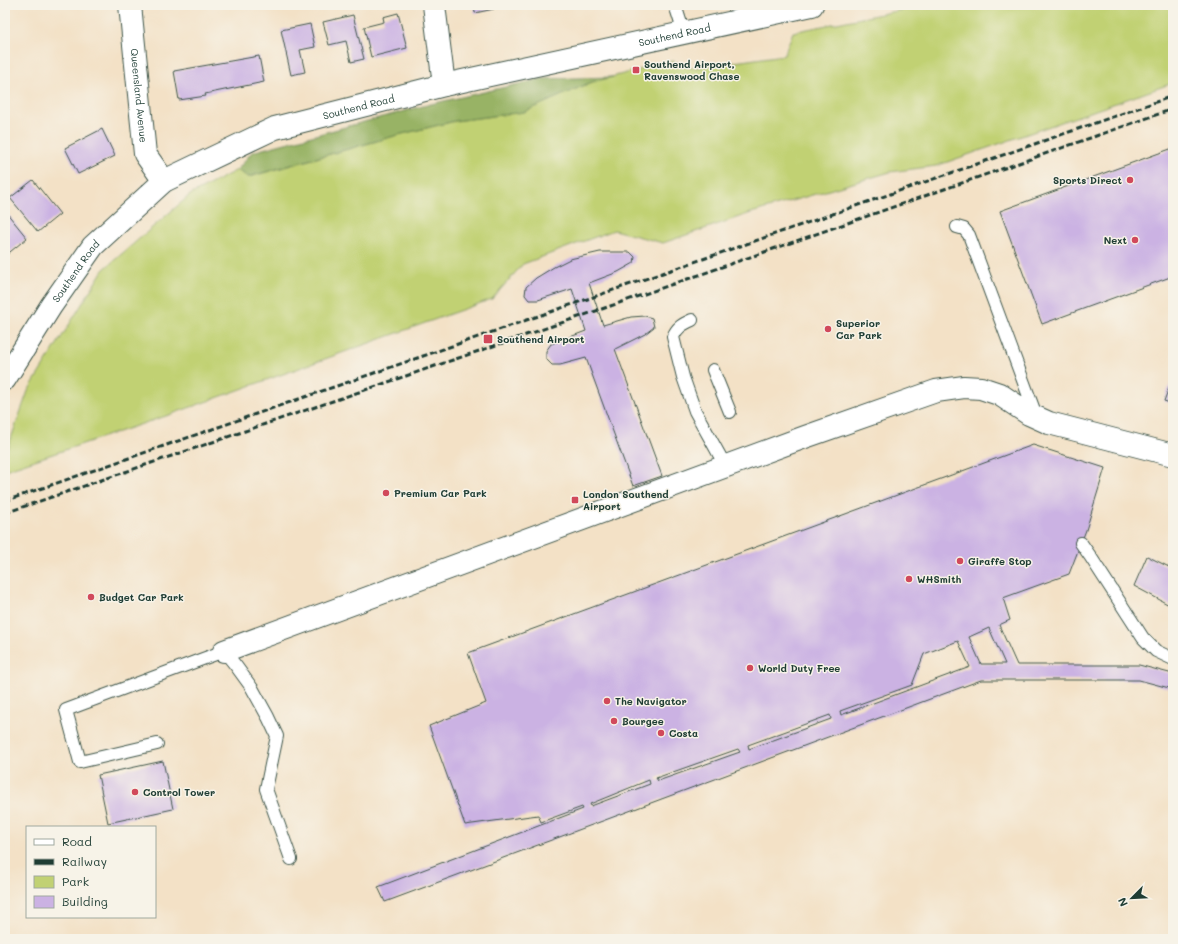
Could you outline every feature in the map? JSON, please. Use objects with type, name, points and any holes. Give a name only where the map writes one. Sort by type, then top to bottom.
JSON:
[{"type":"street","name":"Queensland Avenue","points":[[130,5],[146,154],[164,181]]},
{"type":"street","points":[[434,5],[444,85]]},
{"type":"street","name":"Southend Road","points":[[5,379],[50,306],[93,246],[164,181],[275,128],[444,85],[812,5]]},
{"type":"street","points":[[224,651],[726,467],[928,394],[951,388],[971,387],[990,390],[1038,419],[1069,429],[1173,454]]},
{"type":"lane","points":[[675,5],[684,34]]},
{"type":"lane","points":[[957,227],[964,229],[969,235],[1038,419]]},
{"type":"lane","points":[[692,320],[681,325],[673,337],[683,377],[695,411],[726,467]]},
{"type":"lane","points":[[713,370],[730,412]]},
{"type":"lane","points":[[1081,543],[1143,638],[1156,651],[1173,659]]},
{"type":"lane","points":[[157,744],[80,762],[66,710],[224,651],[252,688],[268,716],[277,736],[266,789],[291,858]]},
{"type":"green space","points":[[925,5],[1173,5],[1173,83],[936,166],[890,172],[751,213],[663,243],[614,230],[523,264],[492,299],[169,415],[5,470],[5,455],[28,391],[103,270],[190,195],[237,170],[249,177],[398,135],[455,121],[523,112],[592,82],[673,61],[692,68],[784,55],[793,32]]},
{"type":"green space","points":[[613,77],[592,82],[524,112],[455,121],[398,135],[248,177],[237,170],[252,152],[431,104],[541,79]]},
{"type":"building","points":[[474,5],[493,5],[494,9],[475,13]]},
{"type":"building","points":[[398,13],[407,48],[371,57],[364,27],[384,22],[383,17]]},
{"type":"building","points":[[353,15],[364,59],[351,62],[346,41],[329,45],[323,22]]},
{"type":"building","points":[[310,24],[315,47],[300,50],[305,72],[291,75],[281,30]]},
{"type":"building","points":[[259,56],[264,82],[205,94],[206,96],[179,100],[174,71]]},
{"type":"building","points":[[102,129],[115,156],[78,174],[65,148]]},
{"type":"building","points":[[1173,148],[1173,276],[1042,324],[1000,211]]},
{"type":"building","points":[[33,180],[60,214],[38,232],[10,198]]},
{"type":"building","points":[[6,212],[27,238],[5,256],[5,213]]},
{"type":"building","points":[[600,252],[630,252],[635,257],[634,263],[618,272],[589,283],[603,325],[631,317],[645,316],[652,318],[654,327],[645,334],[615,349],[662,476],[633,486],[586,358],[560,365],[552,365],[546,359],[546,351],[551,344],[586,331],[572,289],[538,300],[529,300],[525,295],[526,287],[536,278],[554,267],[570,259]]},
{"type":"building","points":[[1173,377],[1173,404],[1164,401]]},
{"type":"building","points":[[1033,445],[1105,468],[1086,530],[1069,574],[1003,598],[1010,620],[999,625],[1017,665],[1139,665],[1173,674],[1173,689],[1139,680],[981,680],[385,902],[378,887],[583,809],[582,807],[541,822],[538,815],[465,825],[429,726],[486,703],[468,653]],"holes":[[[989,628],[1005,664],[981,664],[969,637]],[[958,641],[970,667],[841,715],[840,711],[912,685],[924,654]],[[830,715],[831,719],[749,749],[748,745]],[[738,749],[740,752],[658,781],[656,778]],[[649,780],[650,784],[591,806],[590,804]]]},
{"type":"building","points":[[1147,556],[1173,569],[1173,607],[1134,586]]},
{"type":"building","name":"Control Tower","points":[[163,761],[173,809],[108,823],[98,775]]},
{"type":"railway","points":[[5,501],[1173,96]]},
{"type":"railway","points":[[5,513],[599,310],[1173,109]]},
{"type":"place","name":"Southend Airport, Ravenswood Chase","points":[[636,70]]},
{"type":"place","name":"Sports Direct","points":[[1130,180]]},
{"type":"place","name":"Next","points":[[1135,240]]},
{"type":"place","name":"Superior Car Park","points":[[828,329]]},
{"type":"place","name":"Southend Airport","points":[[488,339]]},
{"type":"place","name":"Premium Car Park","points":[[386,493]]},
{"type":"place","name":"London Southend Airport","points":[[575,500]]},
{"type":"place","name":"Giraffe Stop","points":[[960,561]]},
{"type":"place","name":"WHSmith","points":[[909,579]]},
{"type":"place","name":"Budget Car Park","points":[[91,597]]},
{"type":"place","name":"World Duty Free","points":[[750,668]]},
{"type":"place","name":"The Navigator","points":[[607,701]]},
{"type":"place","name":"Bourgee","points":[[614,721]]},
{"type":"place","name":"Costa","points":[[661,733]]},
{"type":"place","name":"Control Tower","points":[[135,792]]}]
